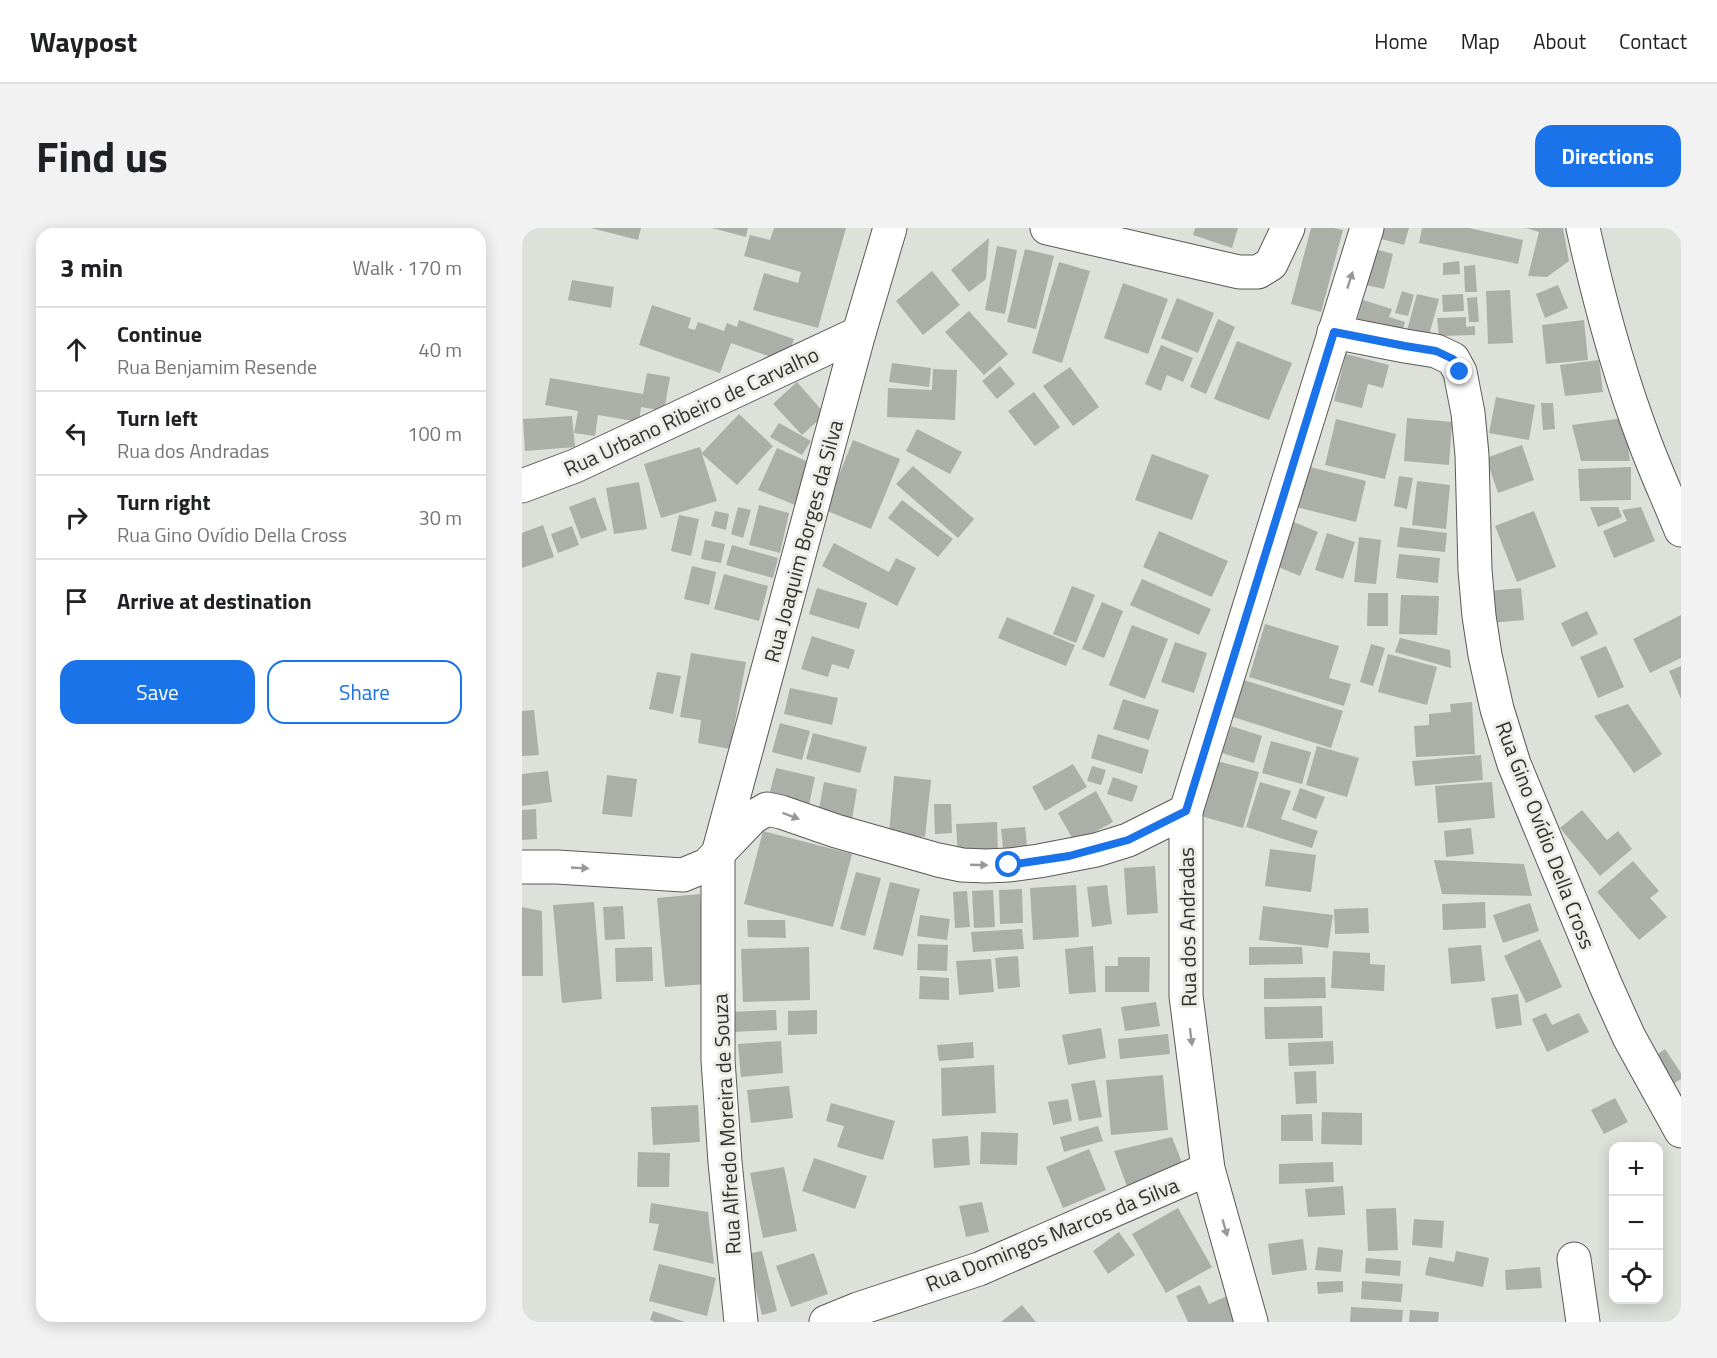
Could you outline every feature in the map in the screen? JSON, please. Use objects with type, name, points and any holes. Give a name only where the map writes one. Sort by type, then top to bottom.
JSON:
[{"type":"street","name":"Rua Joaquim Borges da Silva","points":[[718,854],[859,333],[890,228]]},
{"type":"street","points":[[1047,228],[1239,272],[1258,272],[1271,264],[1288,228]]},
{"type":"street","name":"Rua dos Andradas","points":[[1251,1322],[1208,1169],[1186,996],[1186,811],[1367,228]]},
{"type":"street","points":[[1583,228],[1607,329],[1627,393],[1681,530]]},
{"type":"street","name":"Rua Gino Ovídio Della Cross","points":[[1334,332],[1436,351],[1453,359],[1460,372],[1468,413],[1472,455],[1475,570],[1479,616],[1497,709],[1514,764],[1606,986],[1629,1037],[1681,1131]]},
{"type":"street","name":"Rua Urbano Ribeiro de Carvalho","points":[[522,486],[575,466],[859,333]]},
{"type":"street","points":[[522,867],[580,868],[683,876],[707,865],[753,817],[767,809],[938,860],[962,865],[1009,865],[1095,850],[1128,840],[1186,811]]},
{"type":"street","name":"Rua Alfredo Moreira de Souza","points":[[718,854],[718,1060],[725,1162],[741,1322]]},
{"type":"street","name":"Rua Domingos Marcos da Silva","points":[[826,1322],[858,1309],[979,1269],[1208,1169]]},
{"type":"street","points":[[1574,1259],[1583,1322]]},
{"type":"building","points":[[591,228],[641,228],[638,240]]},
{"type":"building","points":[[712,228],[748,228],[746,237]]},
{"type":"building","points":[[774,228],[846,228],[818,328],[753,310],[764,273],[798,283],[801,272],[744,256],[750,235],[770,240]]},
{"type":"building","points":[[1195,228],[1238,228],[1232,248],[1193,235]]},
{"type":"building","points":[[1311,228],[1343,230],[1321,312],[1291,304]]},
{"type":"building","points":[[1376,228],[1409,228],[1404,245],[1374,237]]},
{"type":"building","points":[[1422,228],[1469,228],[1523,240],[1518,264],[1419,243]]},
{"type":"building","points":[[1526,228],[1563,228],[1569,261],[1547,277],[1528,276],[1539,232]]},
{"type":"building","points":[[989,238],[986,279],[969,292],[951,270]]},
{"type":"building","points":[[997,246],[1017,250],[1005,314],[985,310]]},
{"type":"building","points":[[1025,249],[1054,256],[1036,329],[1007,322]]},
{"type":"building","points":[[1375,249],[1393,254],[1384,289],[1366,285]]},
{"type":"building","points":[[1459,261],[1460,274],[1443,275],[1443,263]]},
{"type":"building","points":[[1059,262],[1090,271],[1062,363],[1032,353]]},
{"type":"building","points":[[1475,265],[1477,292],[1465,292],[1464,266]]},
{"type":"building","points":[[932,271],[960,305],[923,335],[896,301]]},
{"type":"building","points":[[572,280],[614,287],[611,308],[568,300]]},
{"type":"building","points":[[1123,283],[1168,299],[1148,354],[1104,338]]},
{"type":"building","points":[[1558,285],[1568,308],[1545,318],[1536,294]]},
{"type":"building","points":[[1510,290],[1513,343],[1488,344],[1486,291]]},
{"type":"building","points":[[1402,291],[1414,295],[1408,316],[1395,313]]},
{"type":"building","points":[[1417,294],[1439,299],[1428,339],[1406,334]]},
{"type":"building","points":[[1463,294],[1464,311],[1443,312],[1442,295]]},
{"type":"building","points":[[1477,297],[1479,322],[1469,322],[1467,298]]},
{"type":"building","points":[[1177,298],[1214,313],[1198,353],[1161,338]]},
{"type":"building","points":[[1363,300],[1392,309],[1389,317],[1405,322],[1401,337],[1356,324]]},
{"type":"building","points":[[652,305],[691,318],[688,328],[695,330],[698,322],[724,331],[727,323],[737,327],[739,320],[794,339],[786,362],[731,343],[720,373],[639,345]]},
{"type":"building","points":[[969,311],[1008,354],[984,375],[945,332]]},
{"type":"building","points":[[1466,317],[1466,327],[1475,326],[1475,335],[1439,336],[1437,318]]},
{"type":"building","points":[[1218,319],[1235,327],[1206,394],[1190,387]]},
{"type":"building","points":[[1584,320],[1588,360],[1546,364],[1542,325]]},
{"type":"building","points":[[1237,341],[1292,363],[1269,420],[1214,399]]},
{"type":"building","points":[[1161,345],[1193,358],[1183,382],[1167,375],[1161,391],[1145,384]]},
{"type":"building","points":[[1346,354],[1389,365],[1383,388],[1368,384],[1362,408],[1334,401]]},
{"type":"building","points":[[1599,360],[1603,392],[1565,396],[1560,365]]},
{"type":"building","points":[[892,363],[931,368],[929,387],[889,382]]},
{"type":"building","points":[[1000,366],[1015,384],[997,399],[982,381]]},
{"type":"building","points":[[1070,367],[1099,407],[1073,426],[1043,386]]},
{"type":"building","points":[[933,369],[957,370],[955,420],[887,417],[888,388],[932,390]]},
{"type":"building","points":[[647,373],[670,377],[664,411],[641,407],[639,422],[598,415],[595,436],[574,433],[578,411],[545,405],[550,378],[643,394]]},
{"type":"building","points":[[797,382],[825,414],[802,435],[773,404]]},
{"type":"building","points":[[1034,392],[1060,427],[1035,446],[1008,411]]},
{"type":"building","points":[[1496,397],[1535,405],[1529,440],[1489,433]]},
{"type":"building","points":[[1541,403],[1553,403],[1555,429],[1543,430]]},
{"type":"building","points":[[739,414],[773,446],[737,485],[702,454],[717,501],[661,518],[644,464],[700,447],[702,453]]},
{"type":"building","points":[[572,416],[575,447],[525,451],[523,419]]},
{"type":"building","points":[[1407,418],[1452,422],[1449,465],[1404,461]]},
{"type":"building","points":[[1624,418],[1630,461],[1581,461],[1572,425]]},
{"type":"building","points":[[1336,419],[1396,434],[1385,479],[1325,465]]},
{"type":"building","points":[[779,423],[811,441],[802,455],[770,437]]},
{"type":"building","points":[[917,429],[962,452],[950,474],[906,451]]},
{"type":"building","points":[[853,440],[900,459],[871,529],[825,510]]},
{"type":"building","points":[[1522,445],[1534,480],[1498,493],[1486,458]]},
{"type":"building","points":[[777,448],[813,464],[795,505],[758,490]]},
{"type":"building","points":[[1152,454],[1209,475],[1192,520],[1135,500]]},
{"type":"building","points":[[913,466],[974,519],[958,538],[896,484]]},
{"type":"building","points":[[1306,466],[1366,481],[1356,522],[1296,507]]},
{"type":"building","points":[[1631,467],[1631,500],[1580,501],[1578,469]]},
{"type":"building","points":[[1399,476],[1413,478],[1407,509],[1394,506]]},
{"type":"building","points":[[1417,481],[1450,485],[1446,529],[1412,525]]},
{"type":"building","points":[[639,482],[647,529],[614,534],[606,488]]},
{"type":"building","points":[[595,497],[607,530],[581,539],[569,507]]},
{"type":"building","points":[[902,500],[953,539],[938,557],[888,518]]},
{"type":"building","points":[[759,505],[789,513],[780,553],[749,545]]},
{"type":"building","points":[[738,507],[751,510],[743,538],[731,534]]},
{"type":"building","points":[[1590,507],[1618,507],[1622,517],[1598,527]]},
{"type":"building","points":[[1641,507],[1655,541],[1614,558],[1603,531],[1627,521],[1622,510]]},
{"type":"building","points":[[715,511],[729,514],[726,530],[711,526]]},
{"type":"building","points":[[1534,511],[1556,567],[1517,582],[1495,526]]},
{"type":"building","points":[[679,515],[699,519],[691,556],[671,551]]},
{"type":"building","points":[[1289,520],[1318,532],[1300,576],[1271,564]]},
{"type":"building","points":[[543,525],[554,557],[522,568],[522,533]]},
{"type":"building","points":[[572,526],[579,545],[558,553],[551,534]]},
{"type":"building","points":[[1400,527],[1447,533],[1445,552],[1397,547]]},
{"type":"building","points":[[1159,531],[1228,561],[1212,597],[1143,567]]},
{"type":"building","points":[[1327,533],[1355,542],[1343,579],[1315,570]]},
{"type":"building","points":[[1359,537],[1381,540],[1376,584],[1354,582]]},
{"type":"building","points":[[705,540],[725,544],[721,563],[701,559]]},
{"type":"building","points":[[834,543],[889,572],[896,558],[916,568],[897,606],[822,566]]},
{"type":"building","points":[[732,545],[778,558],[773,578],[726,565]]},
{"type":"building","points":[[1399,554],[1440,558],[1438,583],[1396,578]]},
{"type":"building","points":[[692,566],[716,572],[709,605],[684,599]]},
{"type":"building","points":[[724,574],[768,586],[759,621],[714,609]]},
{"type":"building","points":[[1142,579],[1211,609],[1199,635],[1130,605]]},
{"type":"building","points":[[1072,586],[1095,595],[1076,643],[1053,634]]},
{"type":"building","points":[[817,588],[867,603],[859,629],[809,614]]},
{"type":"building","points":[[1521,588],[1524,620],[1491,623],[1488,591]]},
{"type":"building","points":[[1368,593],[1388,593],[1388,626],[1367,626]]},
{"type":"building","points":[[1401,595],[1439,596],[1437,635],[1399,634]]},
{"type":"building","points":[[1102,602],[1123,611],[1104,658],[1082,649]]},
{"type":"building","points":[[1587,611],[1598,634],[1572,647],[1561,623]]},
{"type":"building","points":[[1681,615],[1681,658],[1650,673],[1633,639]]},
{"type":"building","points":[[1007,617],[1075,645],[1066,666],[998,638]]},
{"type":"building","points":[[1265,624],[1339,646],[1329,678],[1351,684],[1344,706],[1249,677]]},
{"type":"building","points":[[1132,625],[1168,639],[1145,699],[1109,685]]},
{"type":"building","points":[[812,636],[855,650],[849,669],[832,664],[828,677],[801,669]]},
{"type":"building","points":[[1400,638],[1450,650],[1451,668],[1395,652]]},
{"type":"building","points":[[1175,642],[1207,653],[1194,693],[1161,682]]},
{"type":"building","points":[[1371,644],[1385,648],[1373,686],[1360,682]]},
{"type":"building","points":[[1606,646],[1624,687],[1598,698],[1580,657]]},
{"type":"building","points":[[691,653],[746,662],[730,749],[698,743],[701,720],[680,717]]},
{"type":"building","points":[[1388,654],[1437,667],[1427,705],[1378,692]]},
{"type":"building","points":[[1681,666],[1681,699],[1669,671]]},
{"type":"building","points":[[657,672],[681,676],[673,714],[649,709]]},
{"type":"building","points":[[1244,680],[1343,711],[1331,748],[1233,717]]},
{"type":"building","points":[[790,688],[838,698],[832,725],[784,714]]},
{"type":"building","points":[[1123,699],[1159,710],[1149,740],[1113,729]]},
{"type":"building","points":[[1472,702],[1475,754],[1416,757],[1414,726],[1429,725],[1429,714],[1451,712],[1450,704]]},
{"type":"building","points":[[1628,704],[1662,754],[1634,773],[1594,716]]},
{"type":"building","points":[[534,710],[539,755],[522,756],[522,711]]},
{"type":"building","points":[[780,723],[810,731],[802,760],[772,752]]},
{"type":"building","points":[[1231,726],[1262,736],[1254,763],[1222,753]]},
{"type":"building","points":[[813,733],[867,747],[860,773],[806,759]]},
{"type":"building","points":[[1098,734],[1149,750],[1142,774],[1091,758]]},
{"type":"building","points":[[1271,741],[1311,752],[1302,784],[1262,773]]},
{"type":"building","points":[[1317,746],[1359,758],[1347,797],[1306,785]]},
{"type":"building","points":[[1481,755],[1483,780],[1415,786],[1412,761]]},
{"type":"building","points":[[1217,761],[1259,772],[1243,828],[1201,816]]},
{"type":"building","points":[[1073,764],[1087,787],[1045,811],[1032,787]]},
{"type":"building","points":[[1092,766],[1106,770],[1101,785],[1087,781]]},
{"type":"building","points":[[776,768],[815,777],[808,809],[768,799]]},
{"type":"building","points":[[548,771],[552,802],[522,806],[522,774]]},
{"type":"building","points":[[607,775],[637,779],[632,817],[602,814]]},
{"type":"building","points":[[894,776],[931,780],[925,837],[889,834]]},
{"type":"building","points":[[1113,777],[1138,786],[1132,802],[1107,794]]},
{"type":"building","points":[[824,782],[857,789],[852,820],[818,814]]},
{"type":"building","points":[[1260,782],[1291,791],[1281,819],[1318,831],[1312,848],[1246,827]]},
{"type":"building","points":[[1492,782],[1495,818],[1438,823],[1435,786]]},
{"type":"building","points":[[1300,788],[1325,797],[1316,819],[1292,810]]},
{"type":"building","points":[[1096,791],[1113,822],[1075,843],[1058,813]]},
{"type":"building","points":[[934,804],[951,804],[952,833],[935,834]]},
{"type":"building","points":[[536,809],[537,839],[522,840],[522,810]]},
{"type":"building","points":[[1582,810],[1607,840],[1618,831],[1632,849],[1600,876],[1560,828]]},
{"type":"building","points":[[997,822],[998,853],[958,856],[956,824]]},
{"type":"building","points":[[1025,827],[1028,855],[1004,857],[1001,829]]},
{"type":"building","points":[[1471,828],[1474,854],[1446,857],[1444,831]]},
{"type":"building","points":[[763,831],[852,854],[833,927],[744,904]]},
{"type":"building","points":[[1270,849],[1316,855],[1311,892],[1265,886]]},
{"type":"building","points":[[1434,860],[1524,864],[1532,896],[1442,894]]},
{"type":"building","points":[[1633,861],[1659,891],[1650,898],[1667,917],[1639,940],[1597,892]]},
{"type":"building","points":[[1155,866],[1158,913],[1127,915],[1124,868]]},
{"type":"building","points":[[856,872],[881,878],[865,936],[840,929]]},
{"type":"building","points":[[890,882],[920,889],[903,956],[873,949]]},
{"type":"building","points":[[1076,885],[1079,937],[1033,940],[1030,888]]},
{"type":"building","points":[[1107,885],[1112,924],[1092,927],[1087,887]]},
{"type":"building","points":[[1022,889],[1023,923],[1000,924],[999,890]]},
{"type":"building","points":[[993,890],[995,927],[974,928],[972,891]]},
{"type":"building","points":[[967,891],[970,927],[955,928],[953,892]]},
{"type":"building","points":[[700,894],[708,984],[665,987],[657,898]]},
{"type":"building","points":[[594,902],[602,999],[562,1003],[553,905]]},
{"type":"building","points":[[1485,902],[1486,928],[1443,930],[1442,904]]},
{"type":"building","points":[[1530,903],[1539,931],[1503,943],[1493,915]]},
{"type":"building","points":[[623,906],[625,939],[605,940],[603,907]]},
{"type":"building","points":[[1263,906],[1333,915],[1328,948],[1259,940]]},
{"type":"building","points":[[522,907],[542,911],[543,976],[522,976]]},
{"type":"building","points":[[1368,908],[1369,933],[1335,934],[1334,909]]},
{"type":"building","points":[[920,915],[950,919],[947,940],[917,936]]},
{"type":"building","points":[[747,920],[785,920],[786,938],[748,937]]},
{"type":"building","points":[[1022,929],[1024,949],[973,952],[971,932]]},
{"type":"building","points":[[1540,939],[1562,987],[1526,1003],[1504,956]]},
{"type":"building","points":[[918,944],[948,945],[947,971],[917,970]]},
{"type":"building","points":[[1481,945],[1485,981],[1451,984],[1448,948]]},
{"type":"building","points":[[1093,946],[1096,992],[1069,994],[1065,949]]},
{"type":"building","points":[[652,947],[653,981],[616,982],[615,948]]},
{"type":"building","points":[[809,947],[810,1000],[743,1002],[741,949]]},
{"type":"building","points":[[1249,947],[1302,947],[1303,964],[1249,965]]},
{"type":"building","points":[[1333,951],[1370,953],[1370,964],[1385,965],[1384,991],[1331,988]]},
{"type":"building","points":[[1018,956],[1020,987],[998,989],[995,958]]},
{"type":"building","points":[[1118,957],[1150,957],[1149,992],[1105,992],[1105,966],[1118,966]]},
{"type":"building","points":[[991,959],[994,992],[959,995],[956,961]]},
{"type":"building","points":[[920,976],[949,978],[949,1000],[919,999]]},
{"type":"building","points":[[1325,977],[1326,998],[1264,999],[1264,978]]},
{"type":"building","points":[[1518,994],[1522,1025],[1496,1029],[1491,998]]},
{"type":"building","points":[[1156,1002],[1160,1026],[1125,1031],[1121,1007]]},
{"type":"building","points":[[1322,1006],[1323,1038],[1265,1039],[1264,1007]]},
{"type":"building","points":[[776,1010],[777,1030],[732,1032],[731,1012]]},
{"type":"building","points":[[817,1010],[817,1034],[788,1035],[788,1011]]},
{"type":"building","points":[[1546,1013],[1552,1025],[1579,1013],[1589,1032],[1547,1052],[1532,1019]]},
{"type":"building","points":[[1101,1028],[1106,1058],[1068,1065],[1062,1035]]},
{"type":"building","points":[[1168,1034],[1170,1054],[1120,1059],[1118,1039]]},
{"type":"building","points":[[781,1041],[783,1073],[741,1077],[738,1044]]},
{"type":"building","points":[[1333,1041],[1334,1064],[1289,1066],[1288,1043]]},
{"type":"building","points":[[973,1042],[974,1058],[939,1061],[937,1045]]},
{"type":"building","points":[[1665,1049],[1681,1073],[1681,1079],[1667,1088],[1648,1061]]},
{"type":"building","points":[[994,1065],[996,1113],[942,1116],[941,1068]]},
{"type":"building","points":[[1316,1071],[1317,1103],[1296,1104],[1294,1072]]},
{"type":"building","points":[[1163,1075],[1168,1130],[1111,1135],[1106,1080]]},
{"type":"building","points":[[1095,1080],[1102,1117],[1079,1121],[1071,1084]]},
{"type":"building","points":[[789,1086],[793,1118],[751,1123],[747,1090]]},
{"type":"building","points":[[1615,1098],[1628,1122],[1604,1134],[1591,1110]]},
{"type":"building","points":[[1068,1099],[1072,1121],[1053,1125],[1048,1102]]},
{"type":"building","points":[[831,1103],[895,1121],[883,1160],[837,1147],[844,1126],[826,1121]]},
{"type":"building","points":[[698,1105],[700,1142],[653,1145],[651,1107]]},
{"type":"building","points":[[1322,1112],[1362,1113],[1362,1145],[1321,1144]]},
{"type":"building","points":[[1312,1114],[1313,1141],[1281,1141],[1281,1115]]},
{"type":"building","points":[[1098,1126],[1103,1141],[1064,1152],[1060,1137]]},
{"type":"building","points":[[981,1132],[1018,1133],[1017,1165],[980,1164]]},
{"type":"building","points":[[968,1136],[970,1165],[934,1168],[932,1139]]},
{"type":"building","points":[[1172,1137],[1186,1173],[1129,1192],[1114,1151]]},
{"type":"building","points":[[1089,1149],[1106,1190],[1063,1208],[1046,1167]]},
{"type":"building","points":[[638,1152],[670,1153],[669,1187],[637,1187]]},
{"type":"building","points":[[814,1158],[867,1176],[855,1209],[802,1191]]},
{"type":"building","points":[[1333,1162],[1334,1182],[1279,1184],[1279,1164]]},
{"type":"building","points":[[784,1167],[797,1231],[763,1238],[750,1173]]},
{"type":"building","points":[[1343,1186],[1345,1215],[1308,1217],[1305,1189]]},
{"type":"building","points":[[982,1202],[989,1232],[966,1237],[959,1206]]},
{"type":"building","points":[[651,1203],[708,1212],[714,1264],[653,1250],[659,1224],[649,1223]]},
{"type":"building","points":[[1178,1208],[1212,1267],[1166,1293],[1132,1234]]},
{"type":"building","points":[[1396,1208],[1398,1250],[1368,1251],[1366,1209]]},
{"type":"building","points":[[1414,1219],[1444,1221],[1442,1248],[1412,1245]]},
{"type":"building","points":[[1119,1232],[1135,1255],[1108,1274],[1093,1251]]},
{"type":"building","points":[[1303,1239],[1307,1270],[1272,1275],[1268,1244]]},
{"type":"building","points":[[1318,1247],[1343,1250],[1341,1272],[1315,1270]]},
{"type":"building","points":[[762,1251],[777,1311],[762,1315],[747,1254]]},
{"type":"building","points":[[1456,1251],[1489,1258],[1483,1287],[1425,1275],[1429,1257],[1454,1262]]},
{"type":"building","points":[[814,1253],[828,1294],[791,1307],[776,1266]]},
{"type":"building","points":[[1366,1258],[1401,1261],[1400,1276],[1365,1273]]},
{"type":"building","points":[[659,1264],[716,1278],[707,1316],[649,1301]]},
{"type":"building","points":[[1540,1267],[1542,1288],[1506,1290],[1505,1270]]},
{"type":"building","points":[[1343,1281],[1343,1292],[1318,1294],[1317,1282]]},
{"type":"building","points":[[1362,1281],[1403,1284],[1401,1302],[1361,1299]]},
{"type":"building","points":[[1200,1285],[1209,1304],[1227,1296],[1238,1322],[1188,1322],[1176,1296]]},
{"type":"building","points":[[1022,1305],[1036,1322],[1001,1322]]},
{"type":"building","points":[[1351,1307],[1403,1310],[1402,1322],[1350,1322]]},
{"type":"building","points":[[1410,1310],[1439,1312],[1438,1322],[1409,1322]]},
{"type":"building","points":[[653,1311],[685,1322],[655,1322],[650,1320]]},
{"type":"route","points":[[1009,865],[1069,856],[1128,840],[1186,811],[1334,332],[1436,351],[1453,359],[1460,372]]}]
